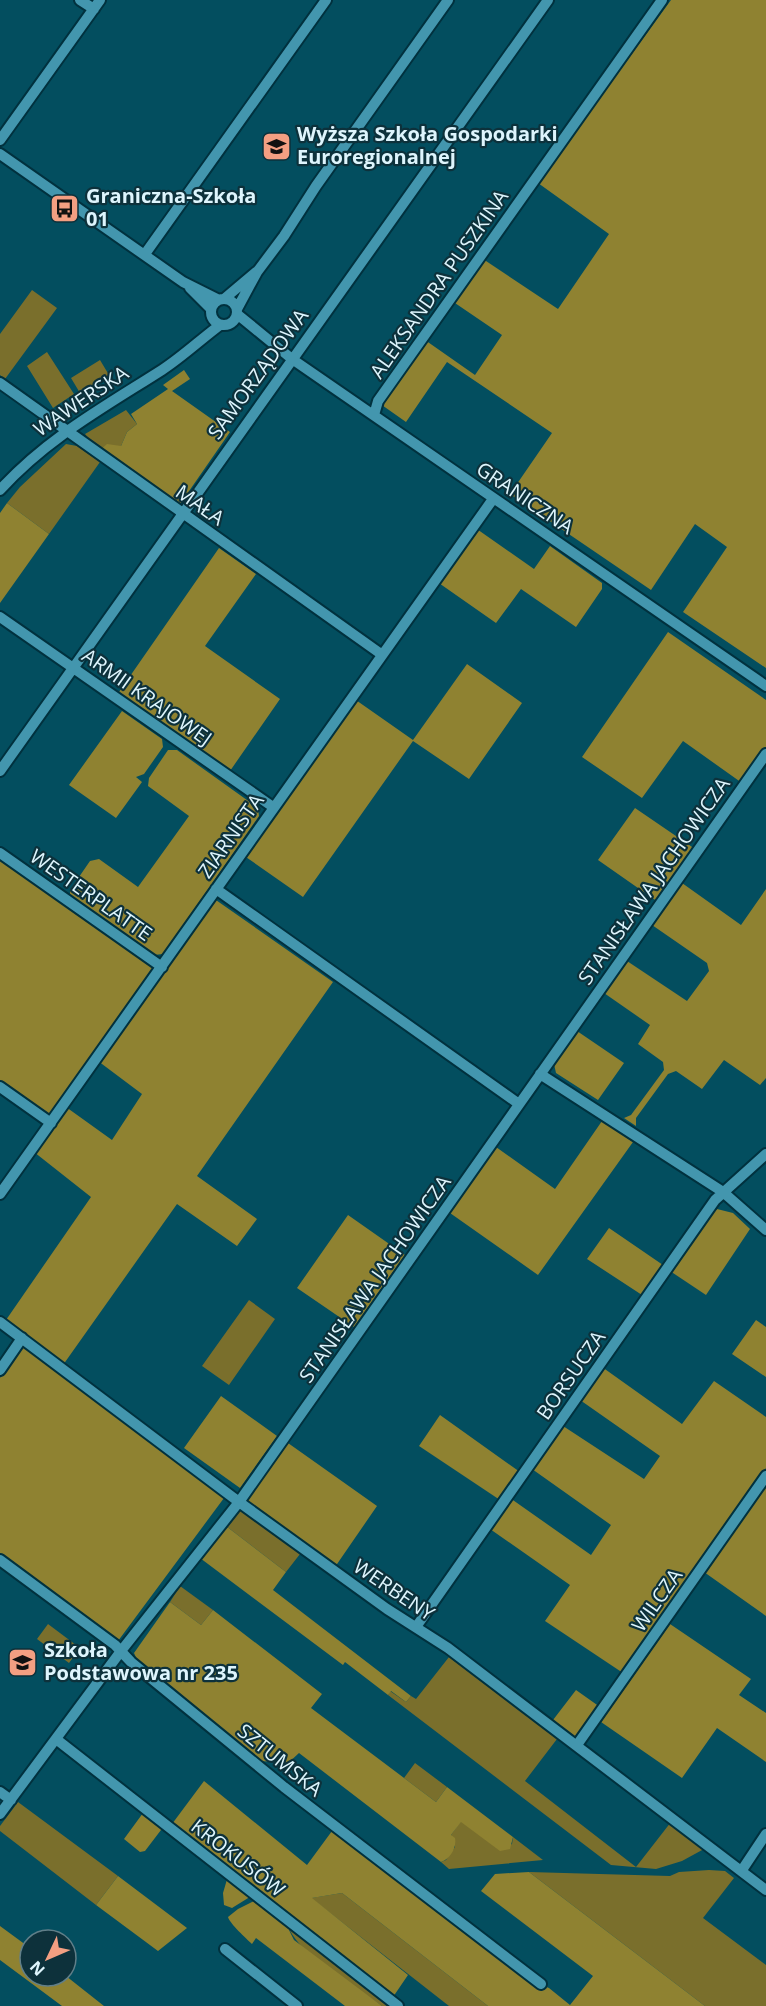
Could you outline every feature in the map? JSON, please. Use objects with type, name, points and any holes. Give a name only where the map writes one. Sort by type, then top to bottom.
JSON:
[{"type":"street","points":[[0,140],[97,5],[80,0]]},
{"type":"street","points":[[145,254],[326,0]]},
{"type":"street","points":[[237,312],[256,272],[284,236],[322,176],[448,0]]},
{"type":"street","name":"SAMORZĄDOWA","points":[[0,771],[548,0]]},
{"type":"street","name":"ALEKSANDRA PUSZKINA","points":[[374,415],[378,401],[662,0]]},
{"type":"street","points":[[2,161],[145,254],[183,282],[225,325]]},
{"type":"street","points":[[183,282],[222,299],[256,272]]},
{"type":"street","name":"GRANICZNA","points":[[222,299],[232,302],[237,312],[264,339],[766,686]]},
{"type":"street","name":"WAWERSKA","points":[[188,349],[222,299]]},
{"type":"street","name":"WAWERSKA","points":[[0,490],[31,458],[65,431],[164,368],[225,325],[237,312]]},
{"type":"street","name":"GRANICZNA","points":[[225,325],[264,339]]},
{"type":"street","name":"MAŁA","points":[[0,383],[181,514],[381,654]]},
{"type":"street","name":"ZIARNISTA","points":[[0,1194],[493,499]]},
{"type":"street","name":"ARMII KRAJOWEJ","points":[[0,617],[273,807]]},
{"type":"street","name":"STANISŁAWA JACHOWICZA","points":[[0,1814],[122,1651],[239,1502],[766,754]]},
{"type":"street","name":"WESTERPLATTE","points":[[0,853],[162,967]]},
{"type":"street","points":[[216,889],[519,1104]]},
{"type":"street","points":[[540,1074],[723,1192],[766,1230]]},
{"type":"street","points":[[0,1087],[51,1123]]},
{"type":"street","name":"BORSUCZA","points":[[416,1627],[715,1200],[766,1154]]},
{"type":"street","name":"WERBENY","points":[[0,1322],[239,1502],[448,1648],[766,1890]]},
{"type":"street","points":[[0,1370],[22,1338]]},
{"type":"street","name":"WILCZA","points":[[577,1745],[766,1476]]},
{"type":"street","name":"SZTUMSKA","points":[[0,1560],[122,1651],[131,1662],[284,1787],[541,1984]]},
{"type":"street","name":"KROKUSÓW","points":[[56,1739],[398,2006]]},
{"type":"street","points":[[0,1792],[11,1800]]},
{"type":"street","points":[[742,1870],[766,1834]]},
{"type":"street","points":[[225,1949],[297,2006]]},
{"type":"shaded area","points":[[671,0],[766,0],[766,668],[683,612],[727,547],[695,524],[651,590],[510,494],[552,433],[447,362],[406,422],[379,403],[425,340],[475,375],[502,335],[452,301],[483,259],[558,309],[609,234],[538,183]]},
{"type":"shaded area","points":[[32,290],[57,308],[5,379],[0,375],[0,334]]},
{"type":"shaded area","points":[[47,352],[74,394],[53,408],[27,366]]},
{"type":"shaded area","points":[[100,360],[109,375],[80,393],[71,378]]},
{"type":"shaded area","points":[[184,370],[190,379],[172,391],[230,432],[178,507],[99,451],[107,444],[121,446],[127,432],[137,424],[131,414],[168,389],[163,385]]},
{"type":"shaded area","points":[[126,410],[137,424],[127,432],[121,446],[99,451],[85,434]]},
{"type":"shaded area","points":[[66,444],[77,446],[100,462],[49,534],[7,503],[20,487]]},
{"type":"shaded area","points":[[7,503],[49,534],[0,603],[0,513]]},
{"type":"shaded area","points":[[474,527],[534,569],[550,546],[602,583],[602,589],[576,627],[521,589],[496,623],[436,581]]},
{"type":"shaded area","points":[[219,548],[256,574],[205,646],[280,699],[230,771],[119,692]]},
{"type":"shaded area","points":[[668,632],[766,700],[766,749],[742,783],[683,741],[642,798],[582,757]]},
{"type":"shaded area","points":[[467,664],[522,703],[469,779],[413,741],[303,897],[243,855],[353,698],[413,740]]},
{"type":"shaded area","points":[[122,711],[162,739],[163,747],[144,774],[136,777],[142,782],[116,818],[69,785]]},
{"type":"shaded area","points":[[168,750],[177,750],[258,808],[259,816],[163,954],[154,955],[70,895],[70,890],[90,861],[99,859],[138,887],[189,816],[148,786],[149,778]]},
{"type":"shaded area","points":[[635,808],[695,849],[658,902],[598,860]]},
{"type":"shaded area","points":[[0,857],[157,969],[51,1118],[0,1082]]},
{"type":"shaded area","points":[[682,883],[741,925],[766,889],[766,1078],[760,1085],[724,1060],[702,1089],[676,1071],[668,1074],[636,1118],[636,1126],[624,1118],[631,1115],[664,1070],[663,1062],[638,1044],[650,1025],[604,993],[627,961],[687,1001],[709,971],[707,963],[652,925]]},
{"type":"shaded area","points":[[213,898],[333,982],[197,1176],[257,1219],[237,1246],[177,1204],[63,1365],[6,1320],[91,1197],[34,1152],[66,1107],[112,1140],[142,1094],[98,1061]]},
{"type":"shaded area","points":[[577,1031],[624,1063],[598,1100],[556,1073],[554,1064]]},
{"type":"shaded area","points":[[602,1121],[633,1142],[538,1275],[450,1213],[496,1147],[555,1189]]},
{"type":"shaded area","points":[[717,1209],[733,1213],[750,1229],[706,1295],[670,1271],[708,1217]]},
{"type":"shaded area","points":[[348,1215],[405,1255],[354,1327],[297,1288]]},
{"type":"shaded area","points":[[609,1228],[663,1265],[642,1295],[587,1259]]},
{"type":"shaded area","points":[[249,1300],[275,1319],[229,1385],[202,1366]]},
{"type":"shaded area","points":[[756,1320],[766,1327],[766,1377],[732,1354]]},
{"type":"shaded area","points":[[23,1345],[224,1498],[118,1641],[0,1555],[0,1378]]},
{"type":"shaded area","points":[[602,1367],[682,1424],[714,1381],[766,1417],[766,1468],[623,1673],[545,1621],[570,1585],[490,1529],[510,1498],[591,1555],[611,1525],[532,1469],[563,1426],[644,1479],[660,1456],[580,1400]]},
{"type":"shaded area","points":[[221,1396],[277,1436],[240,1488],[184,1448]]},
{"type":"shaded area","points":[[440,1415],[520,1472],[500,1500],[419,1446]]},
{"type":"shaded area","points":[[288,1443],[377,1506],[335,1567],[245,1503]]},
{"type":"shaded area","points":[[766,1486],[766,1616],[704,1572]]},
{"type":"shaded area","points":[[238,1509],[300,1554],[286,1572],[226,1526]]},
{"type":"shaded area","points":[[226,1526],[286,1572],[273,1590],[411,1696],[406,1702],[391,1691],[388,1695],[345,1662],[343,1665],[200,1558]]},
{"type":"shaded area","points":[[180,1586],[213,1610],[201,1625],[170,1602]]},
{"type":"shaded area","points":[[170,1602],[201,1625],[213,1610],[322,1694],[311,1708],[436,1802],[447,1787],[513,1837],[510,1849],[500,1851],[461,1822],[451,1835],[455,1838],[452,1853],[441,1862],[299,1753],[285,1766],[279,1762],[258,1761],[139,1664],[134,1653]]},
{"type":"shaded area","points":[[48,1624],[80,1648],[69,1663],[37,1639]]},
{"type":"shaded area","points":[[670,1624],[751,1679],[739,1695],[766,1713],[766,1762],[717,1728],[682,1778],[601,1722]]},
{"type":"shaded area","points":[[449,1657],[557,1739],[525,1781],[636,1867],[671,1822],[704,1849],[682,1861],[656,1869],[611,1865],[388,1695],[390,1691],[406,1702],[411,1696],[416,1699]]},
{"type":"shaded area","points":[[576,1690],[600,1707],[578,1739],[553,1720]]},
{"type":"shaded area","points":[[415,1763],[447,1787],[436,1802],[404,1778]]},
{"type":"shaded area","points":[[204,1781],[307,1865],[332,1831],[394,1878],[407,1884],[534,1982],[549,1988],[570,2005],[593,1976],[481,1891],[495,1874],[529,1872],[705,2006],[488,2006],[342,1893],[312,1898],[408,1975],[393,1997],[172,1824]]},
{"type":"shaded area","points":[[18,1802],[118,1876],[96,1905],[0,1831],[0,1826]]},
{"type":"shaded area","points":[[143,1813],[161,1824],[161,1830],[145,1851],[140,1852],[124,1839]]},
{"type":"shaded area","points":[[461,1821],[500,1850],[512,1844],[513,1837],[543,1860],[449,1869],[441,1862],[446,1860],[455,1847],[451,1835]]},
{"type":"shaded area","points":[[725,1871],[734,1878],[703,1918],[766,1965],[766,2006],[705,2006],[529,1872],[670,1876],[679,1872]]},
{"type":"shaded area","points":[[118,1876],[187,1928],[158,1951],[96,1905]]},
{"type":"shaded area","points":[[228,1876],[253,1895],[232,1908],[224,1905],[223,1893]]},
{"type":"shaded area","points":[[342,1893],[488,2006],[449,2006],[311,1898]]},
{"type":"shaded area","points":[[258,1899],[290,1924],[289,1930],[294,1940],[382,2006],[345,2006],[256,1938],[252,1944],[228,1917]]},
{"type":"shaded area","points":[[290,1924],[394,2006],[382,2006],[318,1961],[296,1940],[289,1929]]},
{"type":"shaded area","points":[[0,1926],[18,1939],[18,1973],[0,1960]]},
{"type":"shaded area","points":[[78,1985],[104,2006],[62,2006],[38,1988],[78,1988]]},
{"type":"place","name":"Wyższa Szkoła Gospodarki Euroregionalnej","points":[[276,146]]},
{"type":"place","name":"Graniczna-Szkoła 01","points":[[65,208]]},
{"type":"place","name":"Szkoła Podstawowa nr 235","points":[[23,1662]]}]
